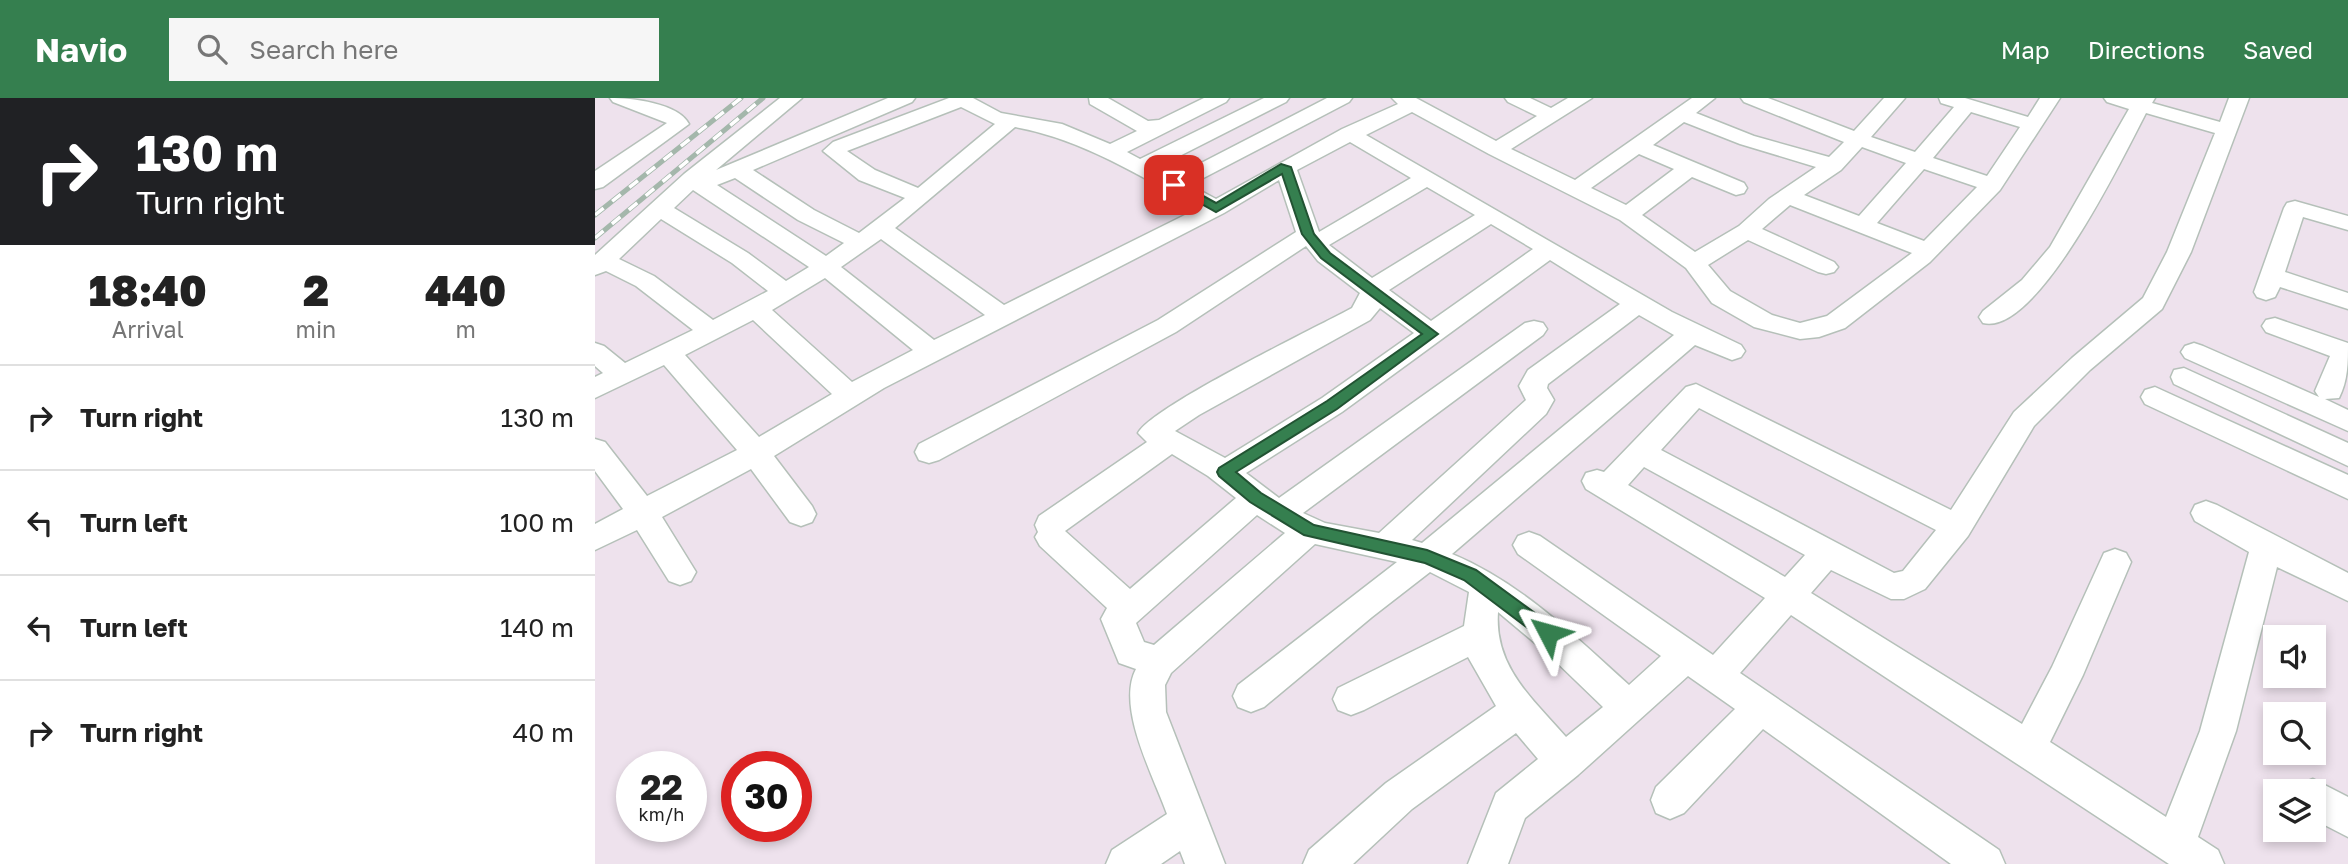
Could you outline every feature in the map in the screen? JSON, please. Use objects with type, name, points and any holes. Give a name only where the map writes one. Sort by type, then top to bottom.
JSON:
[{"type":"street","points":[[595,183],[614,167],[679,124],[677,120],[620,98]]},
{"type":"street","points":[[712,331],[645,281],[600,265],[792,98]]},
{"type":"street","points":[[691,185],[737,169],[905,98]]},
{"type":"street","points":[[1111,152],[1219,98]]},
{"type":"street","points":[[1141,167],[1279,98]]},
{"type":"street","points":[[1174,185],[1342,98]]},
{"type":"street","points":[[1515,98],[1552,116]]},
{"type":"street","points":[[1496,150],[1583,98]]},
{"type":"street","points":[[1575,190],[1705,98]]},
{"type":"street","points":[[1751,98],[1858,139],[1992,185]]},
{"type":"street","points":[[1694,263],[1747,231],[1833,165],[1895,98]]},
{"type":"street","points":[[595,538],[756,453],[850,395],[1216,208],[1349,133],[1417,102],[1496,150],[1627,215],[1694,263],[1721,297],[1763,321],[1800,331],[1819,329],[1836,321],[1929,251],[1992,185],[2050,98]]},
{"type":"street","points":[[2114,98],[2143,102],[2226,130]]},
{"type":"street","points":[[1642,453],[1891,586],[1904,586],[1914,580],[1957,527],[2024,419],[2081,364],[2153,303],[2179,252],[2239,98]]},
{"type":"street","points":[[1055,128],[1099,99],[1144,127],[1163,126]]},
{"type":"street","points":[[921,197],[867,175],[833,151],[968,100],[1009,122],[1055,128],[1111,152],[1216,208]]},
{"type":"street","points":[[1862,227],[1920,160],[1957,101],[2031,124]]},
{"type":"street","points":[[1992,317],[2031,285],[2060,250],[2143,102]]},
{"type":"street","points":[[1683,115],[1748,140],[1833,165]]},
{"type":"street","points":[[595,389],[756,309],[826,267],[921,197],[1009,122]]},
{"type":"street","points":[[1349,133],[1549,249],[1690,335],[1732,351]]},
{"type":"street","points":[[1636,145],[1736,188]]},
{"type":"street","points":[[1285,167],[1313,239],[1326,256],[1431,334]]},
{"type":"street","points":[[737,169],[806,215],[861,243]]},
{"type":"street","points":[[1627,215],[1689,169]]},
{"type":"street","points":[[929,452],[1167,326],[1313,239],[1426,178]]},
{"type":"street","points":[[691,185],[826,267],[932,352]]},
{"type":"street","points":[[1788,197],[1929,251]]},
{"type":"street","points":[[2348,223],[2295,208],[2270,284],[2348,301]]},
{"type":"street","points":[[661,210],[740,258],[785,292]]},
{"type":"street","points":[[1490,215],[1373,289],[1368,307],[1361,314],[1189,408],[1152,433],[1225,472],[1282,514],[1384,547],[1427,557],[1470,575],[1566,648],[1629,708]]},
{"type":"street","points":[[880,228],[1003,316]]},
{"type":"street","points":[[1747,231],[1826,267]]},
{"type":"street","points":[[1225,472],[1332,405],[1549,249]]},
{"type":"street","points":[[1384,547],[1536,407],[1540,400],[1532,389],[1532,384],[1538,377],[1638,303]]},
{"type":"street","points":[[756,309],[850,395]]},
{"type":"street","points":[[2276,326],[2347,353],[2329,391]]},
{"type":"street","points":[[1159,662],[1131,652],[1118,619],[1282,514],[1534,329]]},
{"type":"street","points":[[1251,696],[1360,607],[1427,557],[1690,335]]},
{"type":"street","points":[[595,352],[622,375]]},
{"type":"street","points":[[668,352],[756,453],[801,514]]},
{"type":"street","points":[[2348,421],[2189,365],[2348,455]]},
{"type":"street","points":[[1957,527],[1696,394],[1642,453],[1613,482],[1605,486],[1705,543],[2190,855],[2218,731],[2266,547]]},
{"type":"street","points":[[2155,397],[2348,488]]},
{"type":"street","points":[[1130,609],[1051,531],[1170,441]]},
{"type":"street","points":[[595,450],[643,513],[680,572]]},
{"type":"street","points":[[2206,513],[2348,588]]},
{"type":"street","points":[[1205,864],[1148,712],[1147,684],[1159,662],[1282,514]]},
{"type":"street","points":[[1529,545],[1985,864]]},
{"type":"street","points":[[1716,676],[1828,551]]},
{"type":"street","points":[[2028,749],[2066,674],[2115,562]]},
{"type":"street","points":[[1487,586],[1480,616],[1482,648],[1494,676],[1565,763]]},
{"type":"street","points":[[1352,699],[1481,634]]},
{"type":"street","points":[[1488,864],[1510,806],[1565,763],[1686,655]]},
{"type":"street","points":[[1670,800],[1761,708]]},
{"type":"street","points":[[1323,864],[1399,796],[1521,709]]},
{"type":"street","points":[[2326,805],[2348,818]]},
{"type":"street","points":[[1126,864],[1189,822]]},
{"type":"railway","points":[[595,215],[741,98]]},
{"type":"railway","points":[[595,238],[763,98]]},
{"type":"route","points":[[1174,185],[1216,208],[1285,167],[1308,234],[1326,256],[1431,334],[1332,405],[1225,472],[1256,498],[1310,530],[1427,557],[1470,575],[1548,633]]}]
